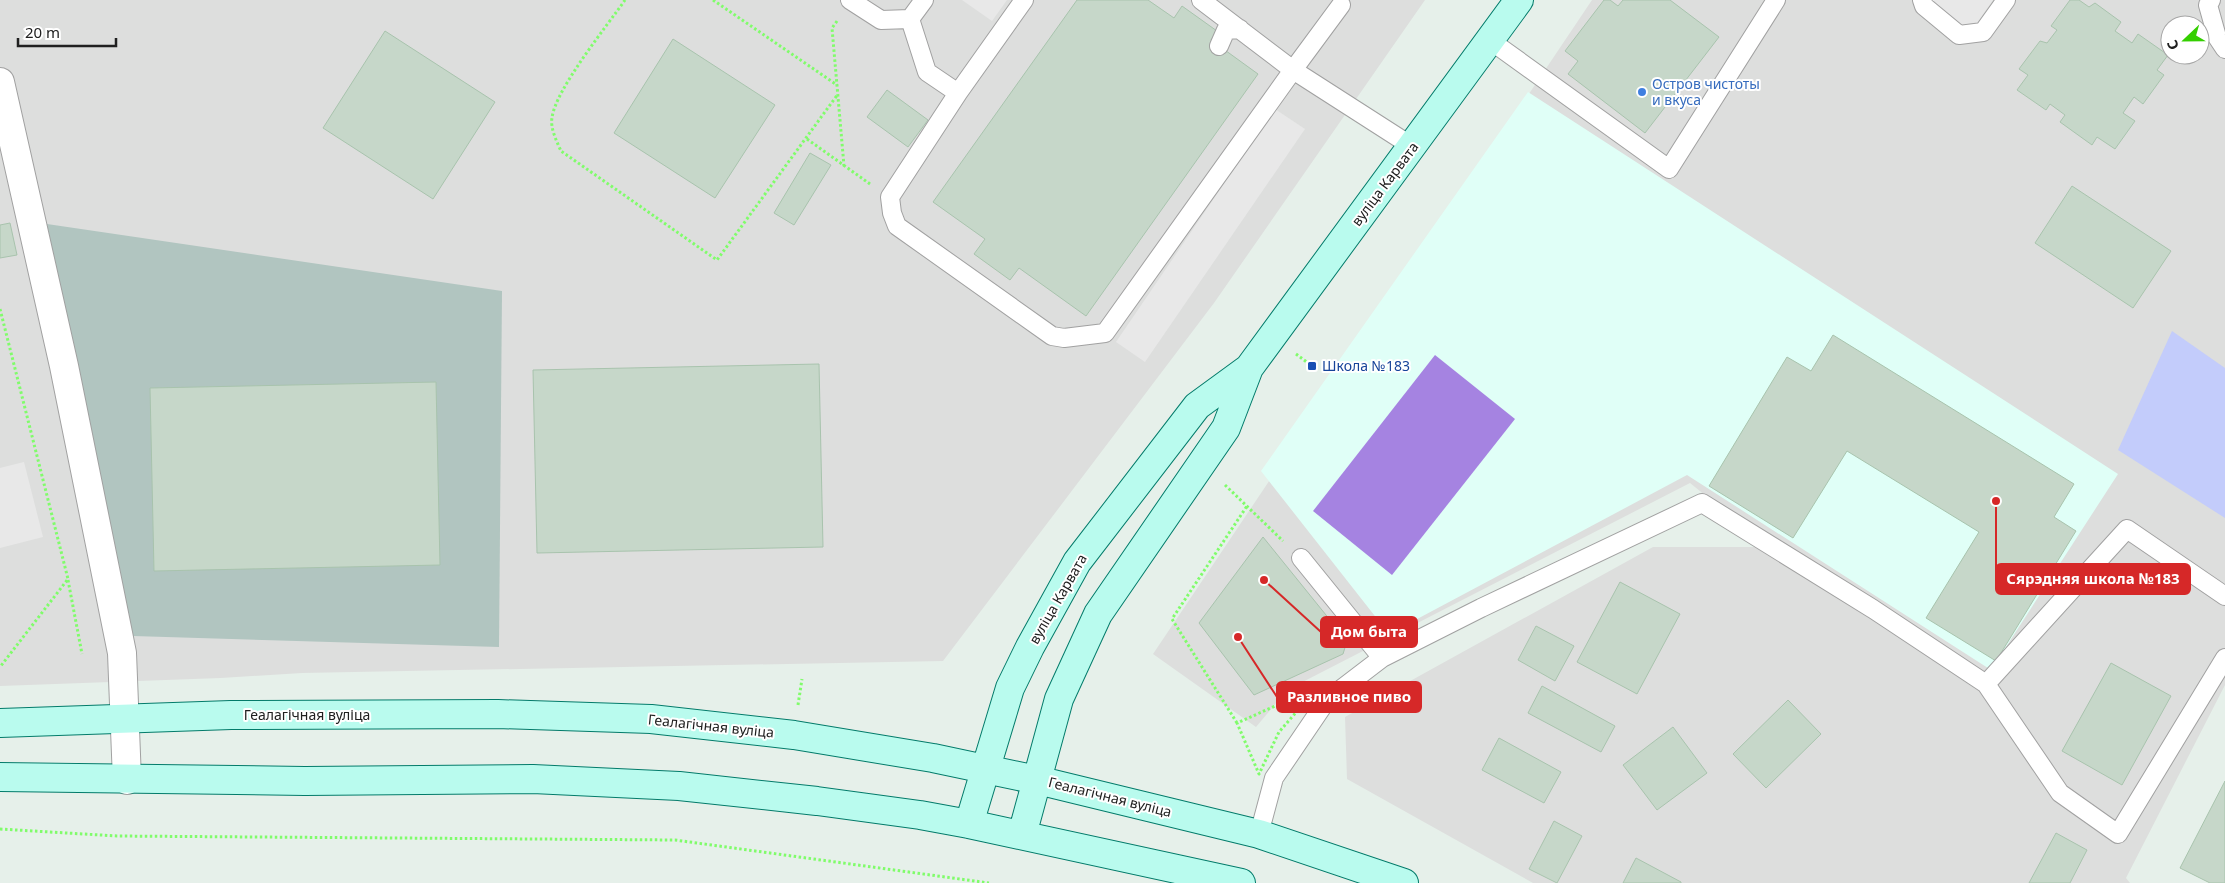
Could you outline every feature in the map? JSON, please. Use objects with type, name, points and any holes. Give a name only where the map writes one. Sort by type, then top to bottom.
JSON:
[{"type":"street","name":"вуліца Карвата","points":[[1022,835],[1059,699],[1098,614],[1226,428],[1249,368],[1491,41],[1519,0]]},
{"type":"street","points":[[0,82],[64,366],[122,653],[127,780]]},
{"type":"street","name":"вуліца Карвата","points":[[969,824],[1010,688],[1030,647],[1077,562],[1197,406],[1249,368]]},
{"type":"street","name":"Геалагічная вуліца","points":[[0,723],[124,718],[498,714],[652,719],[794,735],[1037,780],[1259,834],[1404,883]]},
{"type":"street","points":[[0,777],[127,780],[533,779],[679,786],[817,801],[969,824],[1241,883]]},
{"type":"lane","points":[[910,19],[924,0]]},
{"type":"lane","points":[[1024,0],[958,93],[891,199],[892,213],[897,226],[1052,336],[1064,338],[1105,332],[1292,70],[1341,6]]},
{"type":"lane","points":[[1201,0],[1292,70],[1413,147]]},
{"type":"lane","points":[[1491,41],[1669,169],[1776,0]]},
{"type":"lane","points":[[1922,0],[1924,6],[1959,35],[1983,32],[2006,0]]},
{"type":"lane","points":[[2211,0],[2208,5],[2217,37],[2225,49]]},
{"type":"lane","points":[[851,1],[881,20],[910,19]]},
{"type":"lane","points":[[910,19],[927,72],[958,93]]},
{"type":"lane","points":[[1219,46],[1226,30],[1240,29]]},
{"type":"lane","points":[[1259,834],[1274,778],[1327,700],[1382,658],[1481,608],[1702,503],[1873,609],[1986,684],[2060,793],[2118,834],[2225,658]]},
{"type":"lane","points":[[1986,684],[2126,529],[2225,596]]},
{"type":"lane","points":[[1301,558],[1382,658]]},
{"type":"path","points":[[625,0],[557,98],[551,119],[561,151],[717,260],[838,94]]},
{"type":"path","points":[[713,0],[837,85]]},
{"type":"path","points":[[844,166],[832,28],[851,1]]},
{"type":"path","points":[[807,139],[891,199]]},
{"type":"path","points":[[0,309],[68,579],[82,654]]},
{"type":"path","points":[[1224,485],[1301,558]]},
{"type":"path","points":[[1237,723],[1318,687],[1279,732],[1259,774],[1237,723],[1172,619],[1247,506]]},
{"type":"path","points":[[0,667],[68,579]]},
{"type":"path","points":[[0,829],[117,836],[675,840],[990,883]]},
{"type":"shaded area","points":[[0,0],[1425,0],[1214,303],[943,661],[302,673],[221,678],[0,686]]},
{"type":"shaded area","points":[[962,0],[1007,0],[992,21]]},
{"type":"shaded area","points":[[1592,0],[2225,0],[2225,685],[2126,878],[2130,883],[1533,883],[1347,779],[1345,717],[1653,547],[1769,547],[1690,483],[1287,690],[1256,727],[1153,654]]},
{"type":"shaded area","points":[[1924,0],[1993,0],[1965,40]]},
{"type":"shaded area","points":[[1528,92],[2118,474],[1991,670],[1687,475],[1389,634],[1261,471]]},
{"type":"shaded area","points":[[1275,109],[1305,129],[1145,362],[1116,342]]},
{"type":"shaded area","points":[[47,224],[502,291],[499,647],[133,636]]},
{"type":"shaded area","points":[[2172,331],[2225,368],[2225,518],[2118,450]]},
{"type":"shaded area","points":[[1435,355],[1515,419],[1392,575],[1313,511]]},
{"type":"shaded area","points":[[24,462],[43,537],[0,548],[0,468]]},
{"type":"building","points":[[1077,0],[1148,0],[1174,18],[1182,6],[1217,31],[1211,40],[1258,74],[1086,316],[1019,268],[1010,280],[974,254],[985,239],[933,202]]},
{"type":"building","points":[[1604,0],[1610,0],[1618,6],[1623,0],[1670,0],[1719,37],[1645,133],[1568,74],[1578,61],[1565,51]]},
{"type":"building","points":[[2070,0],[2079,0],[2089,7],[2095,3],[2121,22],[2115,31],[2132,43],[2138,34],[2160,49],[2161,65],[2157,70],[2164,75],[2143,104],[2134,97],[2123,113],[2135,121],[2115,149],[2097,137],[2092,145],[2060,122],[2065,115],[2050,104],[2046,110],[2017,90],[2028,75],[2019,69],[2040,41],[2047,43],[2057,30],[2051,26]]},
{"type":"building","points":[[385,31],[495,102],[433,199],[323,128]]},
{"type":"building","points":[[673,39],[775,105],[715,198],[614,133]]},
{"type":"building","points":[[887,90],[928,120],[908,147],[867,117]]},
{"type":"building","points":[[810,153],[831,165],[794,225],[774,213]]},
{"type":"building","points":[[2072,186],[2171,251],[2133,308],[2035,243]]},
{"type":"building","points":[[10,223],[17,255],[0,258],[0,225]]},
{"type":"building","points":[[1833,335],[2074,484],[2054,517],[2076,531],[1996,661],[1926,618],[1979,532],[1847,451],[1793,538],[1709,486],[1787,357],[1811,371]]},
{"type":"building","points":[[819,364],[823,547],[537,553],[533,370]]},
{"type":"building","points":[[436,382],[440,565],[154,571],[150,388]]},
{"type":"building","points":[[1263,537],[1347,641],[1343,654],[1254,695],[1199,623]]},
{"type":"building","points":[[1620,582],[1680,614],[1637,694],[1577,662]]},
{"type":"building","points":[[1536,626],[1574,646],[1555,681],[1518,660]]},
{"type":"building","points":[[2111,663],[2171,696],[2122,785],[2062,751]]},
{"type":"building","points":[[1542,686],[1615,726],[1601,752],[1528,713]]},
{"type":"building","points":[[1788,700],[1821,734],[1766,788],[1733,754]]},
{"type":"building","points":[[1673,727],[1707,773],[1657,810],[1623,765]]},
{"type":"building","points":[[1499,738],[1561,772],[1544,803],[1482,770]]},
{"type":"building","points":[[2225,781],[2225,883],[2210,883],[2180,868]]},
{"type":"building","points":[[1554,821],[1582,836],[1557,883],[1529,869]]},
{"type":"building","points":[[2056,833],[2087,850],[2070,883],[2029,883]]},
{"type":"building","points":[[1636,858],[1681,882],[1681,883],[1623,883]]},
{"type":"place","name":"Остров чистоты и вкуса","points":[[1642,92]]},
{"type":"place","name":"Школа №183","points":[[1312,366]]},
{"type":"place","name":"Сярэдняя школа №183","points":[[1996,501]]},
{"type":"place","name":"Дом быта","points":[[1264,580]]},
{"type":"place","name":"Разливное пиво","points":[[1238,637]]}]
